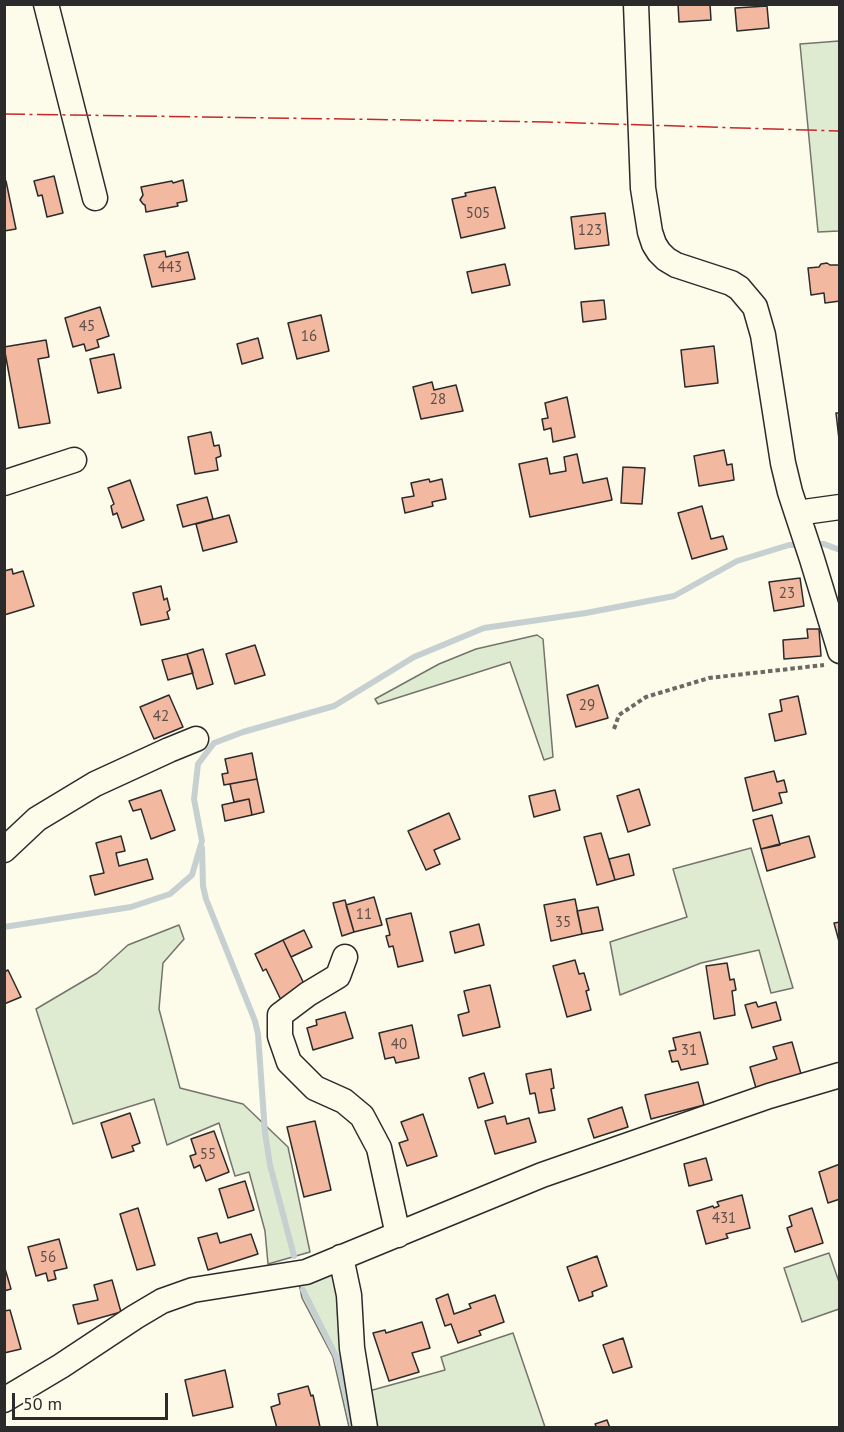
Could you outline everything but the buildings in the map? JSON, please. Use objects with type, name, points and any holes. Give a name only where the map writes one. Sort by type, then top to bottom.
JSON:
[{"type":"street","points":[[46,4],[95,198]]},
{"type":"street","points":[[636,4],[643,188],[650,232],[654,244],[666,259],[676,265],[731,283],[740,288],[755,307],[763,335],[783,463],[790,492],[812,557],[834,658]]},
{"type":"street","points":[[4,483],[74,460]]},
{"type":"street","points":[[800,522],[840,507]]},
{"type":"street","points":[[4,850],[37,819],[95,784],[196,739]]},
{"type":"street","points":[[345,957],[338,976],[308,994],[280,1015],[280,1036],[289,1062],[315,1088],[344,1101],[362,1116],[379,1148],[398,1235]]},
{"type":"street","points":[[4,1400],[162,1301],[193,1290],[306,1272],[542,1175],[769,1096],[840,1075]]},
{"type":"street","points":[[341,1257],[349,1295],[352,1348],[365,1428]]},
{"type":"path","points":[[614,729],[619,715],[646,697],[667,690],[709,678],[834,658]]},
{"type":"green space","points":[[839,41],[839,231],[818,232],[800,44]]},
{"type":"green space","points":[[537,635],[543,639],[553,757],[544,760],[510,662],[378,704],[375,699],[439,664],[476,649]]},
{"type":"green space","points":[[751,848],[793,988],[771,993],[759,950],[701,963],[620,995],[610,942],[687,917],[673,869]]},
{"type":"green space","points":[[179,925],[184,939],[163,963],[159,1009],[180,1088],[243,1104],[288,1147],[310,1252],[268,1264],[265,1231],[249,1172],[235,1176],[219,1123],[167,1145],[154,1099],[73,1124],[36,1009],[97,973],[128,945]]},
{"type":"green space","points":[[829,1253],[839,1282],[839,1309],[802,1322],[784,1268]]},
{"type":"green space","points":[[330,1273],[339,1279],[359,1427],[349,1427],[333,1357],[302,1298],[299,1283]]},
{"type":"green space","points":[[513,1333],[545,1427],[374,1427],[369,1391],[445,1370],[441,1357]]},
{"type":"waterway","points":[[812,544],[824,544],[840,550]]},
{"type":"waterway","points":[[4,927],[131,907],[170,894],[192,875],[202,841],[194,799],[198,764],[214,743],[243,732],[334,706],[414,657],[484,628],[586,613],[674,596],[737,561],[789,545],[802,545]]},
{"type":"waterway","points":[[202,848],[203,886],[206,899],[255,1021],[258,1034],[265,1133],[270,1165],[294,1256]]},
{"type":"waterway","points":[[303,1290],[336,1356],[353,1428]]},
{"type":"power","points":[[4,114],[546,122],[840,131]]}]
